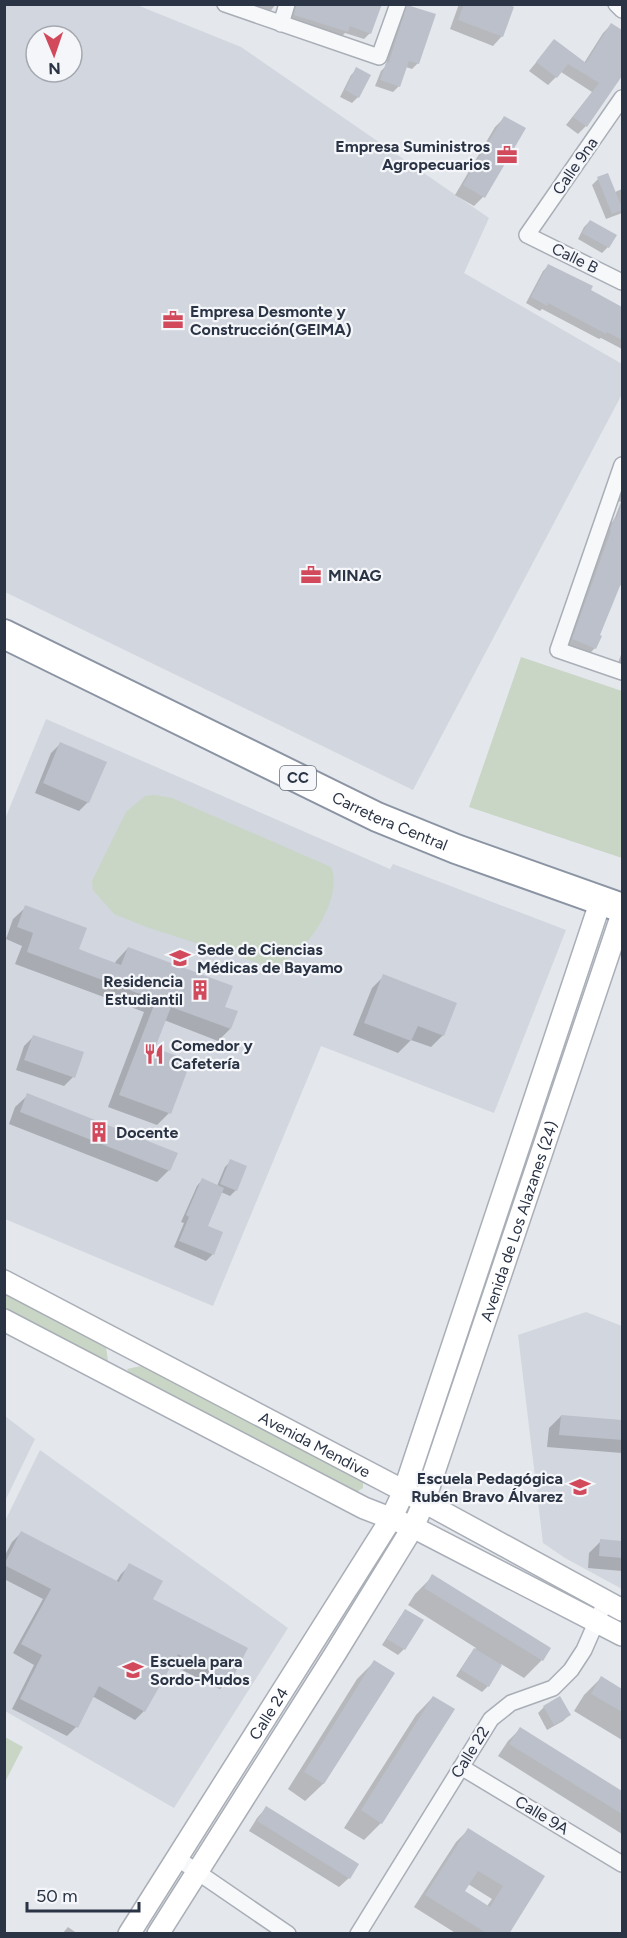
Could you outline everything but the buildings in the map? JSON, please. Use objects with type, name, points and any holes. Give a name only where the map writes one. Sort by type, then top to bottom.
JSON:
[{"type":"highway","name":"Carretera Central","points":[[4,634],[377,817],[614,915]]},
{"type":"highway","name":"Carretera Central","points":[[4,656],[369,832],[448,866],[614,915]]},
{"type":"street","points":[[225,4],[379,57],[398,4]]},
{"type":"street","points":[[281,24],[286,4]]},
{"type":"street","points":[[616,4],[622,10]]},
{"type":"street","name":"Calle 9na","points":[[527,235],[622,98]]},
{"type":"street","name":"Calle B","points":[[527,235],[622,282]]},
{"type":"street","points":[[622,465],[558,650],[622,672]]},
{"type":"street","name":"Avenida de Los Alazanes (24)","points":[[404,1491],[614,915]]},
{"type":"street","name":"Avenida de Los Alazanes (24)","points":[[413,1527],[614,915]]},
{"type":"street","name":"Avenida Mendive","points":[[4,1281],[404,1491],[614,1605]]},
{"type":"street","name":"Avenida Mendive","points":[[4,1320],[364,1508],[413,1527],[622,1635]]},
{"type":"street","name":"Calle 24","points":[[129,1934],[391,1519],[404,1491]]},
{"type":"street","name":"Calle 24","points":[[158,1934],[413,1527]]},
{"type":"street","name":"Calle 22","points":[[358,1934],[491,1719],[511,1703],[553,1688],[571,1670],[597,1623],[614,1605]]},
{"type":"street","name":"Calle 9A","points":[[461,1767],[622,1864]]},
{"type":"street","points":[[177,1858],[288,1934]]},
{"type":"shaded area","points":[[4,5],[137,5],[241,47],[489,218],[464,273],[622,364],[622,394],[413,790],[5,592]]},
{"type":"shaded area","name":"Sede de Ciencias Médicas de Bayamo","points":[[46,719],[390,869],[393,864],[566,930],[494,1113],[321,1046],[213,1306],[5,1219],[5,819]]},
{"type":"shaded area","name":"Escuela Pedagógica Rubén Bravo Álvarez","points":[[586,1312],[622,1326],[622,1589],[565,1558],[543,1543],[518,1335]]},
{"type":"shaded area","points":[[5,1416],[35,1439],[5,1501]]},
{"type":"shaded area","name":"Escuela para Sordo-Mudos","points":[[40,1450],[288,1628],[174,1808],[5,1711],[4,1523]]},
{"type":"green space","points":[[521,657],[622,691],[622,858],[469,807]]},
{"type":"green space","points":[[145,796],[172,798],[331,867],[334,879],[328,907],[322,921],[303,947],[282,963],[268,966],[146,927],[114,914],[93,890],[92,881],[126,812]]},
{"type":"green space","points":[[4,1293],[106,1347],[108,1361],[97,1363],[5,1316]]},
{"type":"green space","points":[[141,1366],[363,1478],[363,1488],[355,1493],[135,1385],[127,1369]]},
{"type":"green space","points":[[5,1737],[23,1747],[5,1782]]},
{"type":"place","name":"Empresa Suministros Agropecuarios","points":[[507,155]]},
{"type":"place","name":"Empresa Desmonte y Construcción(GElMA)","points":[[173,320]]},
{"type":"place","name":"MINAG","points":[[311,575]]},
{"type":"place","name":"Sede de Ciencias Médicas de Bayamo","points":[[180,958]]},
{"type":"place","name":"Residencia Estudiantil","points":[[200,990]]},
{"type":"place","name":"Comedor y Cafetería","points":[[154,1054]]},
{"type":"place","name":"Docente","points":[[99,1132]]},
{"type":"place","name":"Escuela Pedagógica Rubén Bravo Álvarez","points":[[580,1487]]},
{"type":"place","name":"Escuela para Sordo-Mudos","points":[[133,1670]]}]
